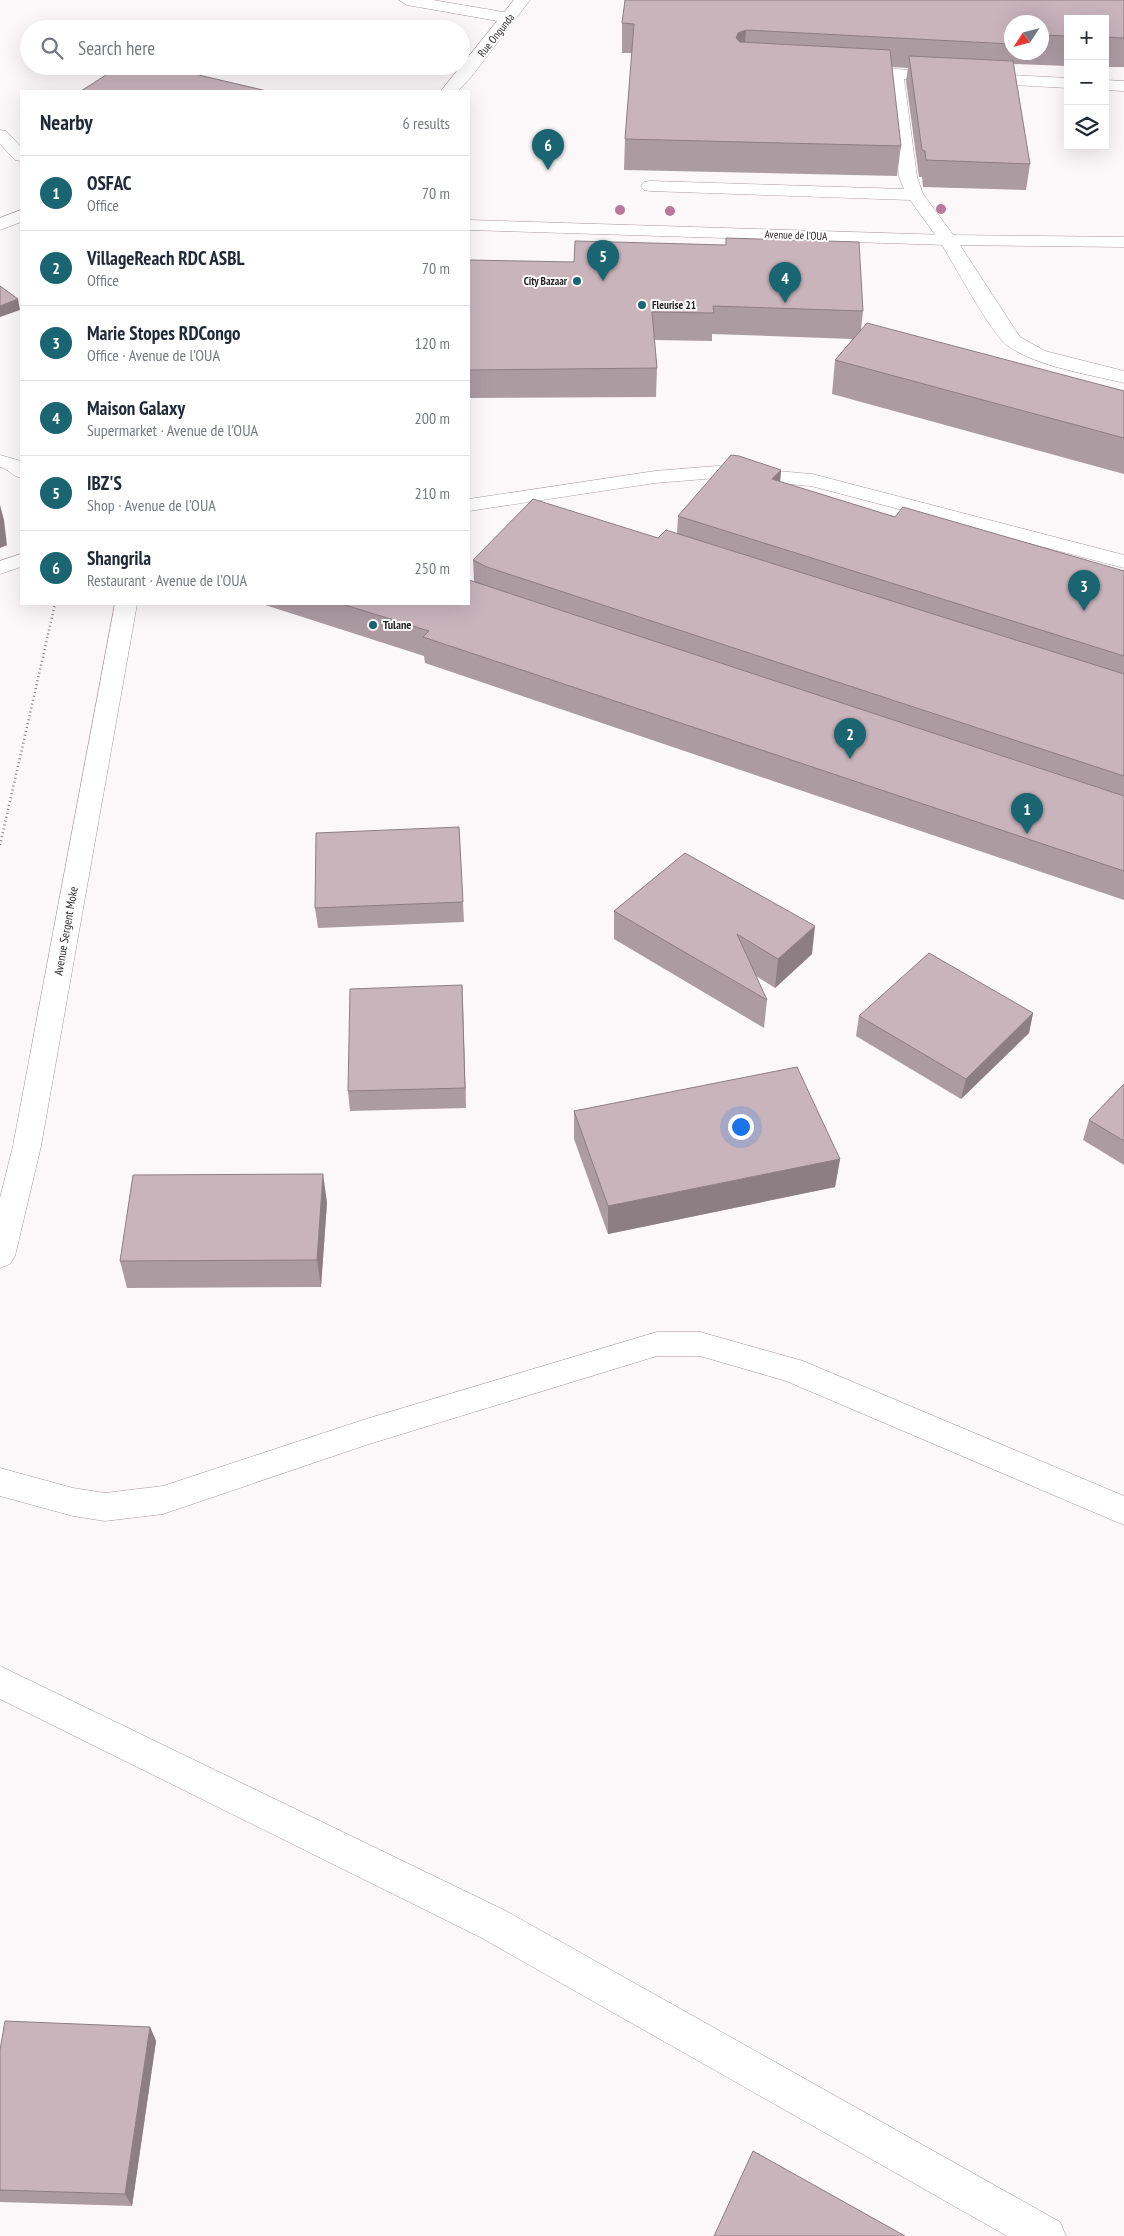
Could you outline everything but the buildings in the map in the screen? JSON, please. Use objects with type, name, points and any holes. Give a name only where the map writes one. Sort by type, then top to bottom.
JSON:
[{"type":"main road","points":[[407,0],[508,18]]},
{"type":"main road","name":"Rue Ongunda","points":[[470,68],[522,0]]},
{"type":"main road","points":[[838,71],[1064,84]]},
{"type":"main road","points":[[895,74],[908,177],[915,195],[948,240],[1000,324],[1013,340],[1038,355],[1124,377]]},
{"type":"main road","name":"Rue Ongunda","points":[[449,90],[464,75]]},
{"type":"main road","points":[[1109,86],[1124,86]]},
{"type":"main road","points":[[0,135],[20,155]]},
{"type":"main road","points":[[650,186],[915,195]]},
{"type":"main road","points":[[0,225],[20,215]]},
{"type":"main road","name":"Avenue de l’OUA","points":[[470,225],[948,240],[1124,242]]},
{"type":"main road","points":[[0,461],[13,464],[20,471]]},
{"type":"main road","points":[[470,505],[686,473],[717,472],[812,480],[1124,562]]},
{"type":"main road","points":[[514,498],[560,514]]},
{"type":"main road","points":[[0,568],[20,560]]},
{"type":"main road","name":"Avenue Sergent Moke","points":[[0,1256],[27,1146],[126,605]]},
{"type":"main road","points":[[0,1482],[73,1502],[105,1507],[163,1500],[366,1432],[657,1344],[700,1344],[792,1370],[1124,1511]]},
{"type":"main road","points":[[0,1682],[493,1924],[1046,2236]]},
{"type":"path","points":[[0,845],[55,605]]},
{"type":"place","name":"Shangrila","points":[[548,170]]},
{"type":"place","name":"City Bazaar","points":[[577,281]]},
{"type":"place","name":"IBZ'S","points":[[603,281]]},
{"type":"place","name":"Maison Galaxy","points":[[785,303]]},
{"type":"place","name":"Fleurise 21","points":[[642,305]]},
{"type":"place","name":"Marie Stopes RDCongo","points":[[1084,611]]},
{"type":"place","name":"Tulane","points":[[373,625]]},
{"type":"place","name":"VillageReach RDC ASBL","points":[[850,759]]},
{"type":"place","name":"OSFAC","points":[[1027,834]]}]
